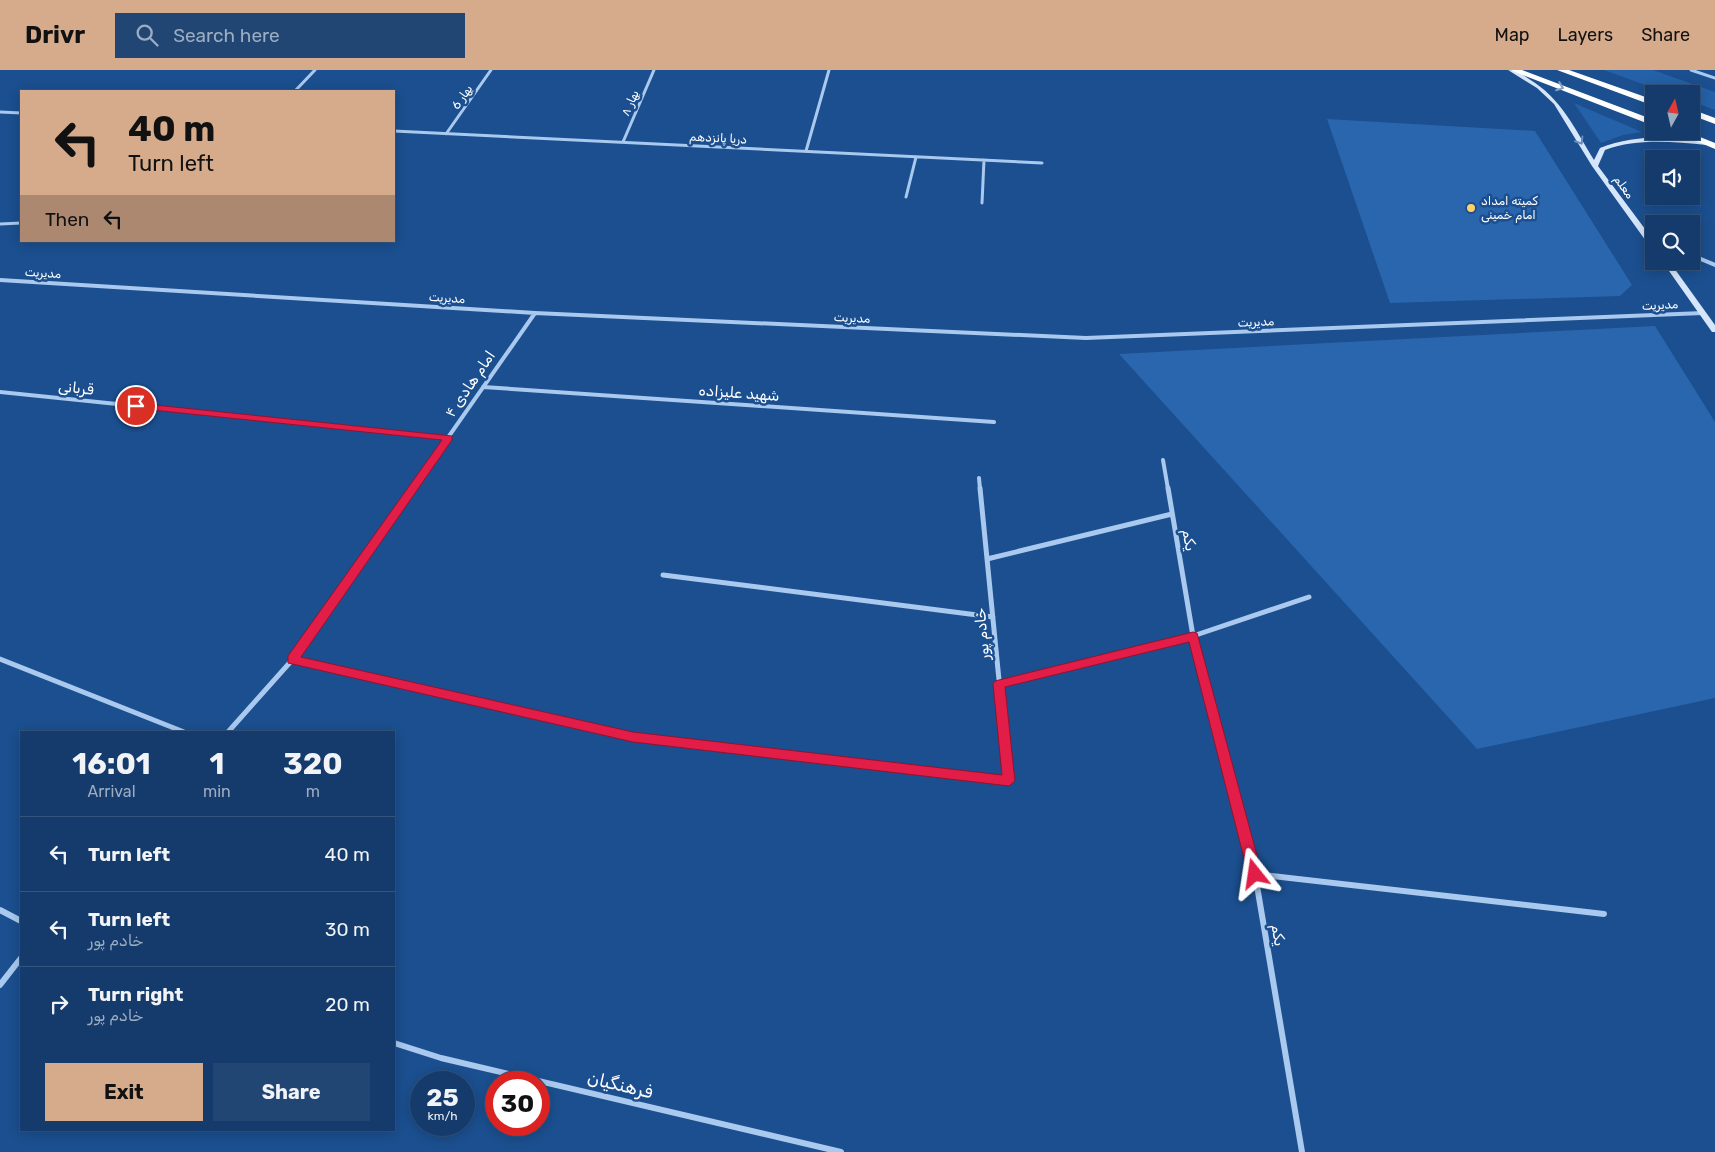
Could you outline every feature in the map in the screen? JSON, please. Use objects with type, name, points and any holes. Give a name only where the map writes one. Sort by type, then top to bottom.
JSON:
[{"type":"highway","points":[[1512,70],[1645,120]]},
{"type":"highway","points":[[1561,70],[1645,100]]},
{"type":"highway","points":[[1588,70],[1645,93]]},
{"type":"highway","points":[[1700,116],[1715,123]]},
{"type":"highway","points":[[1700,119],[1715,123]]},
{"type":"highway","points":[[1698,140],[1711,145]]},
{"type":"main road","name":"معلم","points":[[1512,70],[1539,87],[1556,103],[1595,166],[1645,234]]},
{"type":"main road","points":[[1595,166],[1602,149],[1628,141],[1665,139],[1711,145]]},
{"type":"main road","points":[[1672,270],[1715,330]]},
{"type":"street","points":[[296,90],[315,70]]},
{"type":"street","name":"بهار 6","points":[[446,134],[491,70]]},
{"type":"street","name":"بهار ۸","points":[[622,142],[654,70]]},
{"type":"street","points":[[806,151],[829,70]]},
{"type":"street","points":[[1691,70],[1715,78]]},
{"type":"street","points":[[0,112],[20,113]]},
{"type":"street","name":"دریا پانزدهم","points":[[395,131],[1042,163]]},
{"type":"street","points":[[906,197],[916,157]]},
{"type":"street","points":[[982,203],[984,160]]},
{"type":"street","points":[[0,224],[20,224]]},
{"type":"street","points":[[1700,259],[1715,266]]},
{"type":"street","name":"مدیریت","points":[[0,280],[534,313],[1086,338],[1703,313]]},
{"type":"street","name":"امام هادی ۴","points":[[229,731],[293,660],[534,313]]},
{"type":"street","name":"شهید علیزاده","points":[[483,387],[994,422]]},
{"type":"street","name":"قربانی","points":[[0,392],[449,438]]},
{"type":"street","name":"یکم","points":[[1163,460],[1193,636],[1255,874],[1302,1152]]},
{"type":"street","name":"خادم پور","points":[[293,660],[633,737],[1009,781],[979,478]]},
{"type":"street","points":[[987,559],[1172,514]]},
{"type":"street","points":[[663,575],[993,617]]},
{"type":"street","points":[[999,684],[1193,636],[1309,597]]},
{"type":"street","points":[[0,659],[181,731]]},
{"type":"street","points":[[1255,874],[1604,914]]},
{"type":"street","points":[[0,910],[20,920]]},
{"type":"street","points":[[0,985],[20,959]]},
{"type":"street","name":"فرهنگیان","points":[[395,1043],[441,1058],[841,1152]]},
{"type":"shaded area","points":[[1604,70],[1653,70],[1695,85],[1645,85]]},
{"type":"shaded area","points":[[1700,87],[1715,92],[1715,110],[1700,104]]},
{"type":"shaded area","points":[[1574,103],[1642,132],[1623,135],[1601,143]]},
{"type":"building","name":"کمیته امداد امام خمینی","points":[[1327,119],[1535,131],[1632,285],[1620,296],[1390,303]]},
{"type":"building","points":[[1655,326],[1715,422],[1715,698],[1477,749],[1119,354]]},
{"type":"place","name":"کمیته امداد امام خمینی","points":[[1471,208]]},
{"type":"route","points":[[136,406],[449,438],[293,660],[633,737],[1009,781],[999,684],[1193,636],[1255,874]]}]
